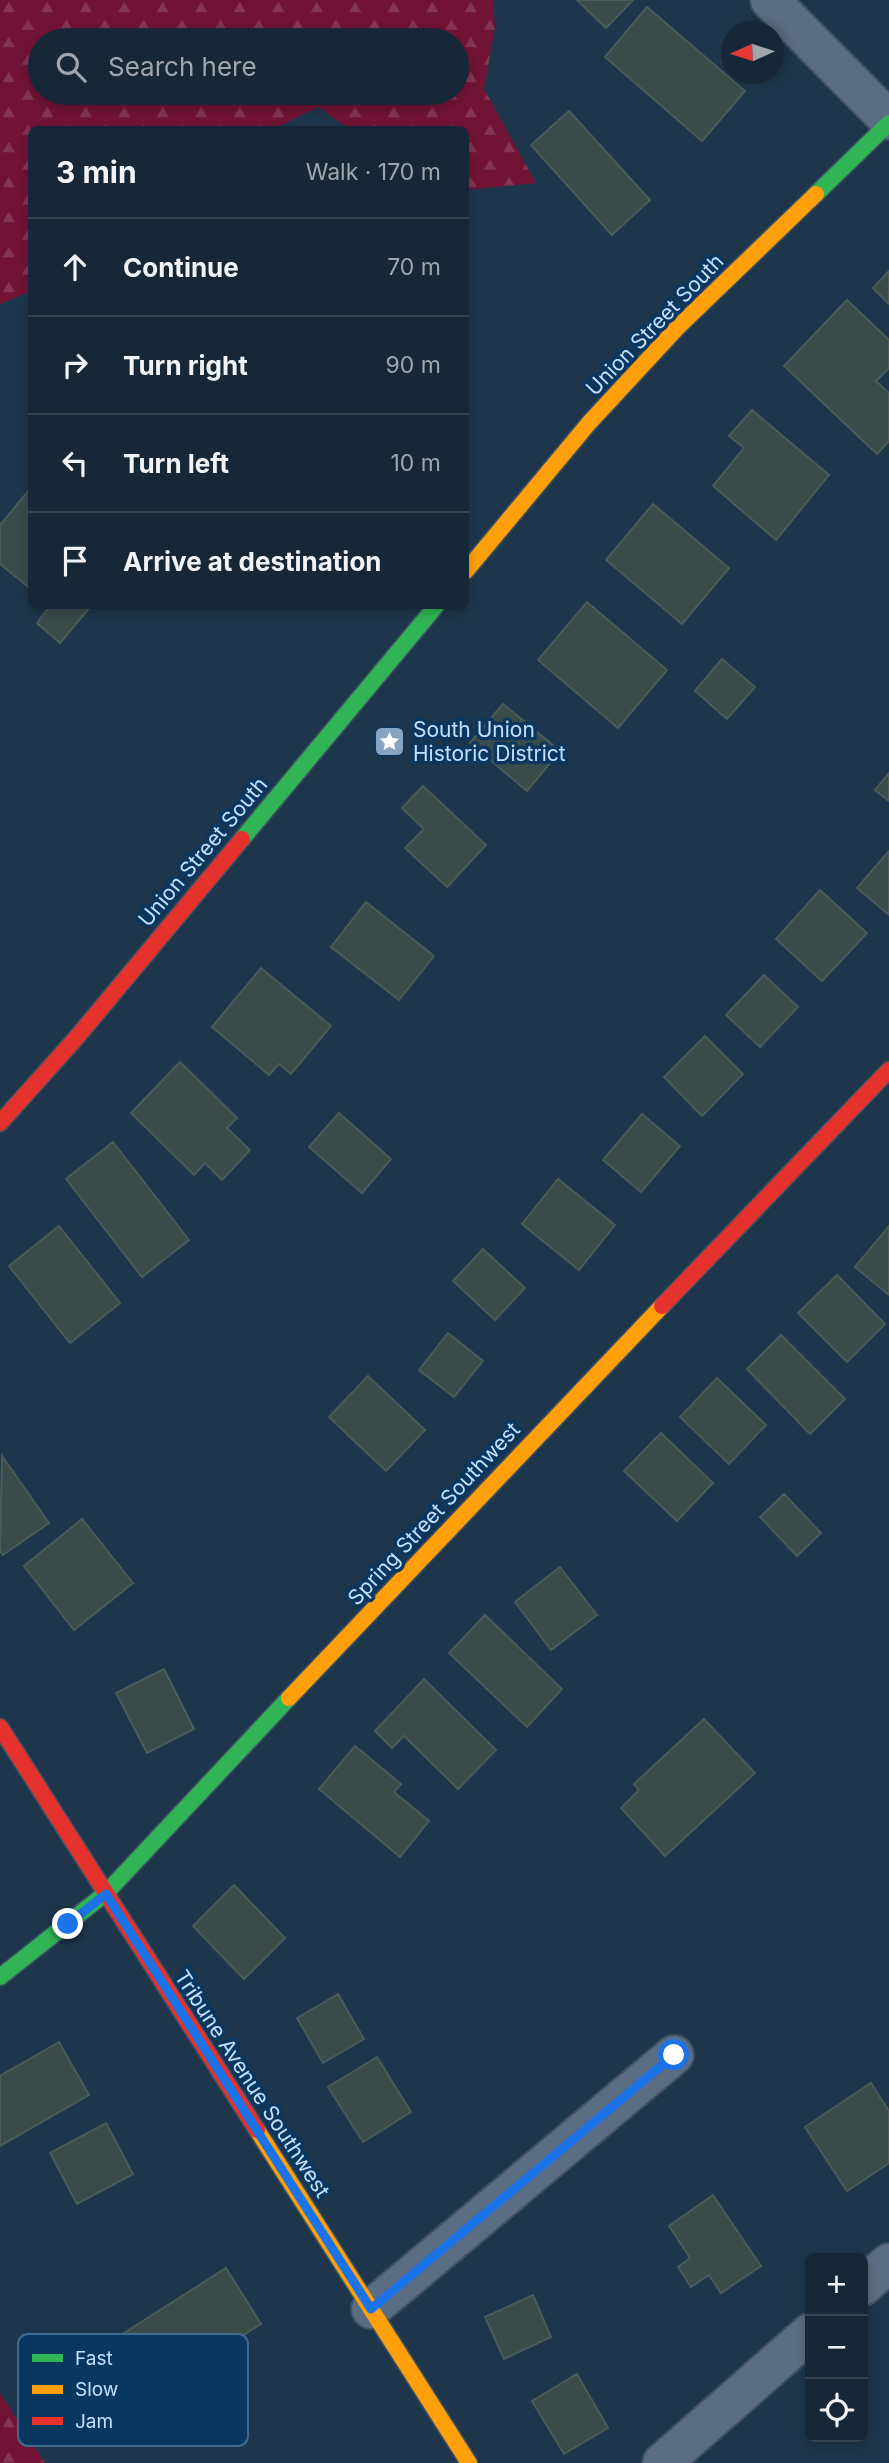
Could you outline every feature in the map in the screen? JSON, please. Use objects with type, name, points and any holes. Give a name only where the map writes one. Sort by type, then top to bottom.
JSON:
[{"type":"street","points":[[770,0],[889,122]]},
{"type":"street","name":"Union Street South","points":[[469,567],[589,423],[677,328],[889,122]]},
{"type":"street","name":"Union Street South","points":[[0,1123],[77,1037],[434,609]]},
{"type":"street","name":"Spring Street Southwest","points":[[0,1978],[106,1894],[491,1484],[889,1070]]},
{"type":"street","name":"Tribune Avenue Southwest","points":[[0,1727],[469,2463]]},
{"type":"street","points":[[371,2309],[674,2055]]},
{"type":"street","points":[[868,2282],[889,2263]]},
{"type":"street","points":[[662,2463],[805,2337]]},
{"type":"green space","points":[[0,0],[493,0],[495,27],[484,89],[536,183],[469,190],[469,126],[345,126],[318,107],[280,126],[28,126],[28,292],[0,304]]},
{"type":"green space","points":[[0,2393],[18,2421],[18,2446],[34,2446],[45,2463],[0,2463]]},
{"type":"building","points":[[577,0],[633,0],[606,28]]},
{"type":"building","points":[[647,7],[721,70],[721,84],[737,84],[745,91],[702,141],[605,57]]},
{"type":"building","points":[[569,111],[650,200],[612,235],[531,145]]},
{"type":"building","points":[[889,271],[889,304],[873,288]]},
{"type":"building","points":[[847,300],[889,340],[889,368],[876,381],[889,393],[889,441],[877,454],[784,366]]},
{"type":"building","points":[[752,410],[829,475],[776,540],[713,486],[744,448],[729,436]]},
{"type":"building","points":[[28,491],[28,587],[0,564],[0,525]]},
{"type":"building","points":[[653,504],[729,568],[682,624],[606,560]]},
{"type":"building","points":[[587,602],[667,670],[618,728],[538,660]]},
{"type":"building","points":[[48,609],[88,609],[60,643],[37,623]]},
{"type":"building","points":[[722,659],[755,687],[727,719],[695,691]]},
{"type":"building","points":[[503,704],[560,751],[527,791],[470,743]]},
{"type":"building","points":[[889,773],[889,801],[875,790]]},
{"type":"building","points":[[423,786],[486,845],[447,887],[405,848],[424,829],[402,808]]},
{"type":"building","points":[[889,851],[889,915],[857,888]]},
{"type":"building","points":[[820,890],[867,933],[822,981],[776,939]]},
{"type":"building","points":[[366,902],[434,956],[399,1000],[331,947]]},
{"type":"building","points":[[261,968],[331,1026],[291,1074],[279,1064],[269,1075],[212,1027]]},
{"type":"building","points":[[764,975],[798,1007],[760,1047],[726,1015]]},
{"type":"building","points":[[705,1036],[743,1074],[702,1116],[664,1077]]},
{"type":"building","points":[[180,1062],[237,1118],[227,1128],[250,1150],[222,1180],[205,1163],[194,1175],[131,1113]]},
{"type":"building","points":[[339,1113],[391,1159],[362,1193],[309,1147]]},
{"type":"building","points":[[642,1114],[680,1146],[641,1192],[603,1160]]},
{"type":"building","points":[[113,1142],[189,1240],[142,1277],[66,1179]]},
{"type":"building","points":[[558,1179],[615,1225],[579,1270],[522,1224]]},
{"type":"building","points":[[59,1226],[120,1303],[70,1343],[9,1266]]},
{"type":"building","points":[[889,1226],[889,1295],[855,1267]]},
{"type":"building","points":[[483,1249],[525,1288],[495,1320],[453,1281]]},
{"type":"building","points":[[837,1275],[885,1324],[847,1362],[798,1313]]},
{"type":"building","points":[[448,1333],[483,1361],[454,1397],[419,1370]]},
{"type":"building","points":[[781,1335],[845,1399],[810,1434],[747,1369]]},
{"type":"building","points":[[368,1376],[425,1430],[386,1471],[329,1417]]},
{"type":"building","points":[[717,1378],[766,1425],[729,1464],[680,1417]]},
{"type":"building","points":[[661,1433],[713,1483],[677,1521],[624,1471]]},
{"type":"building","points":[[2,1456],[49,1523],[3,1555],[0,1551]]},
{"type":"building","points":[[784,1494],[821,1533],[797,1556],[760,1517]]},
{"type":"building","points":[[82,1519],[133,1583],[74,1630],[24,1566]]},
{"type":"building","points":[[560,1567],[597,1615],[551,1650],[515,1602]]},
{"type":"building","points":[[485,1615],[562,1689],[527,1727],[449,1653]]},
{"type":"building","points":[[164,1669],[194,1729],[147,1753],[116,1693]]},
{"type":"building","points":[[424,1679],[496,1750],[458,1789],[404,1736],[392,1748],[375,1731]]},
{"type":"building","points":[[704,1719],[755,1773],[665,1856],[621,1808],[639,1790],[634,1784]]},
{"type":"building","points":[[355,1746],[401,1784],[394,1792],[429,1821],[400,1857],[319,1789]]},
{"type":"building","points":[[234,1885],[285,1938],[244,1979],[193,1926]]},
{"type":"building","points":[[338,1994],[364,2039],[323,2063],[297,2018]]},
{"type":"building","points":[[59,2042],[89,2095],[0,2146],[0,2076]]},
{"type":"building","points":[[377,2057],[411,2112],[363,2142],[328,2087]]},
{"type":"building","points":[[871,2083],[889,2111],[889,2163],[847,2191],[805,2127]]},
{"type":"building","points":[[106,2123],[133,2174],[77,2204],[50,2153]]},
{"type":"building","points":[[713,2195],[761,2266],[721,2293],[709,2275],[691,2287],[678,2267],[690,2258],[669,2226]]},
{"type":"building","points":[[226,2268],[261,2324],[245,2334],[122,2334]]},
{"type":"building","points":[[533,2295],[551,2337],[504,2359],[485,2317]]},
{"type":"building","points":[[577,2374],[608,2428],[564,2454],[532,2401]]},
{"type":"traffic: fast","points":[[816,194],[889,123]]},
{"type":"traffic: fast","points":[[242,839],[434,609]]},
{"type":"traffic: fast","points":[[0,1977],[106,1893],[289,1698]]},
{"type":"traffic: slow","points":[[469,567],[589,423],[677,328],[816,194]]},
{"type":"traffic: slow","points":[[289,1698],[662,1306]]},
{"type":"traffic: slow","points":[[257,2130],[469,2463]]},
{"type":"traffic: jam","points":[[0,1123],[77,1037],[242,839]]},
{"type":"traffic: jam","points":[[662,1306],[889,1070]]},
{"type":"traffic: jam","points":[[0,1727],[257,2130]]},
{"type":"place","name":"South Union Historic District","points":[[390,742]]},
{"type":"route","points":[[68,1924],[106,1894],[371,2309],[674,2055]]}]
